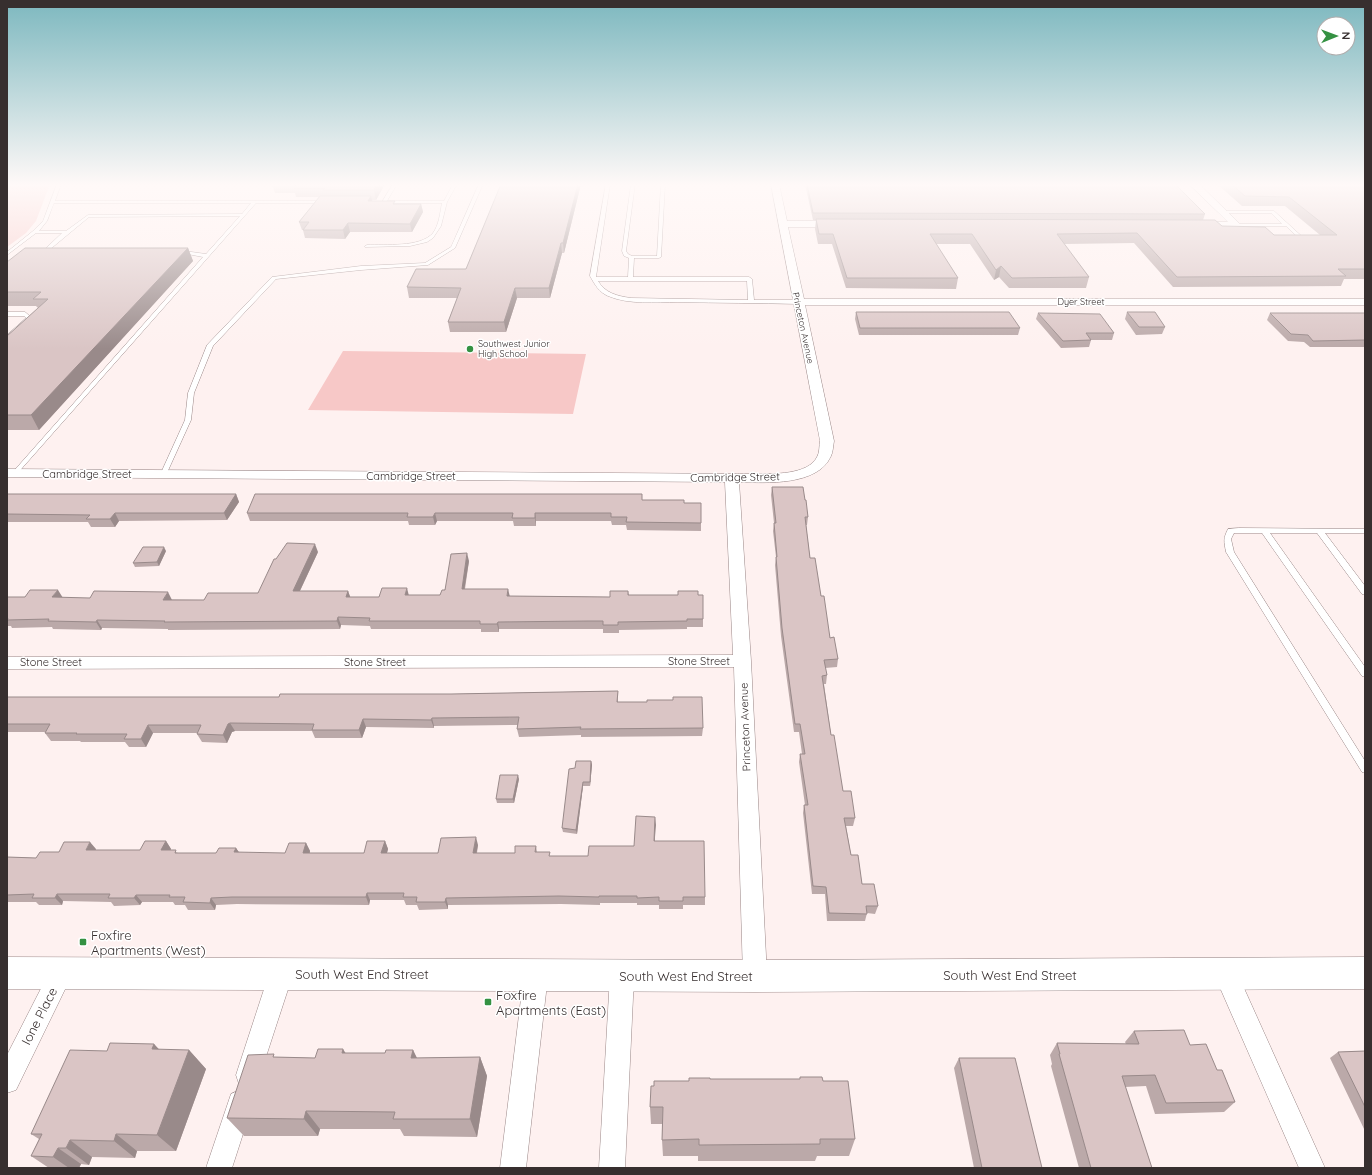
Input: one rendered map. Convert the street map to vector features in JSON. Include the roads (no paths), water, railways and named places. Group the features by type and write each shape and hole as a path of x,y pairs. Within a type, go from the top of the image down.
{"street":[{"name":"Princeton Avenue","path":"785,239 827,441 824,457 814,469"},
{"name":"Dyer Street","path":"798,302 1365,302"},
{"name":"Cambridge Street","path":"11,474 777,478 799,474 814,469"},
{"name":"Princeton Avenue","path":"732,478 742,661 755,976"},
{"name":"Stone Street","path":"7,662 742,661"},
{"name":"South West End Street","path":"7,973 755,976 1365,973"},
{"name":"Ione Place","path":"7,1081 61,973"},
{"path":"219,1168 281,974"},
{"path":"1226,974 1312,1168"},
{"path":"513,1168 536,975"},
{"path":"612,1168 622,976"}],"lane":[{"path":"7,254 26,239"},
{"path":"51,252 44,252 59,239"},
{"path":"11,474 222,239"},
{"path":"367,246 415,243 428,239"},
{"path":"163,475 188,420 192,393 210,345 274,278 361,268 426,264 453,248 457,239"},
{"path":"600,239 594,276 597,286 606,294 620,298 638,300 798,302"},
{"path":"626,239 624,250 626,255 632,257 659,257 660,239"},
{"path":"1302,239 1306,242"},
{"path":"175,251 191,252 194,256 207,256"},
{"path":"630,279 632,257"},
{"path":"595,279 749,279 751,302"},
{"path":"7,314 25,314 29,318 7,338"},
{"path":"1365,531 1239,530 1230,531 1227,539 1230,552 1365,769"},
{"path":"1264,530 1365,674"},
{"path":"1319,531 1365,592"}],"place":[{"name":"Southwest Junior High School","path":"470,349"},
{"name":"Foxfire Apartments (West)","path":"83,942"},
{"name":"Foxfire Apartments (East)","path":"488,1002"}]}
